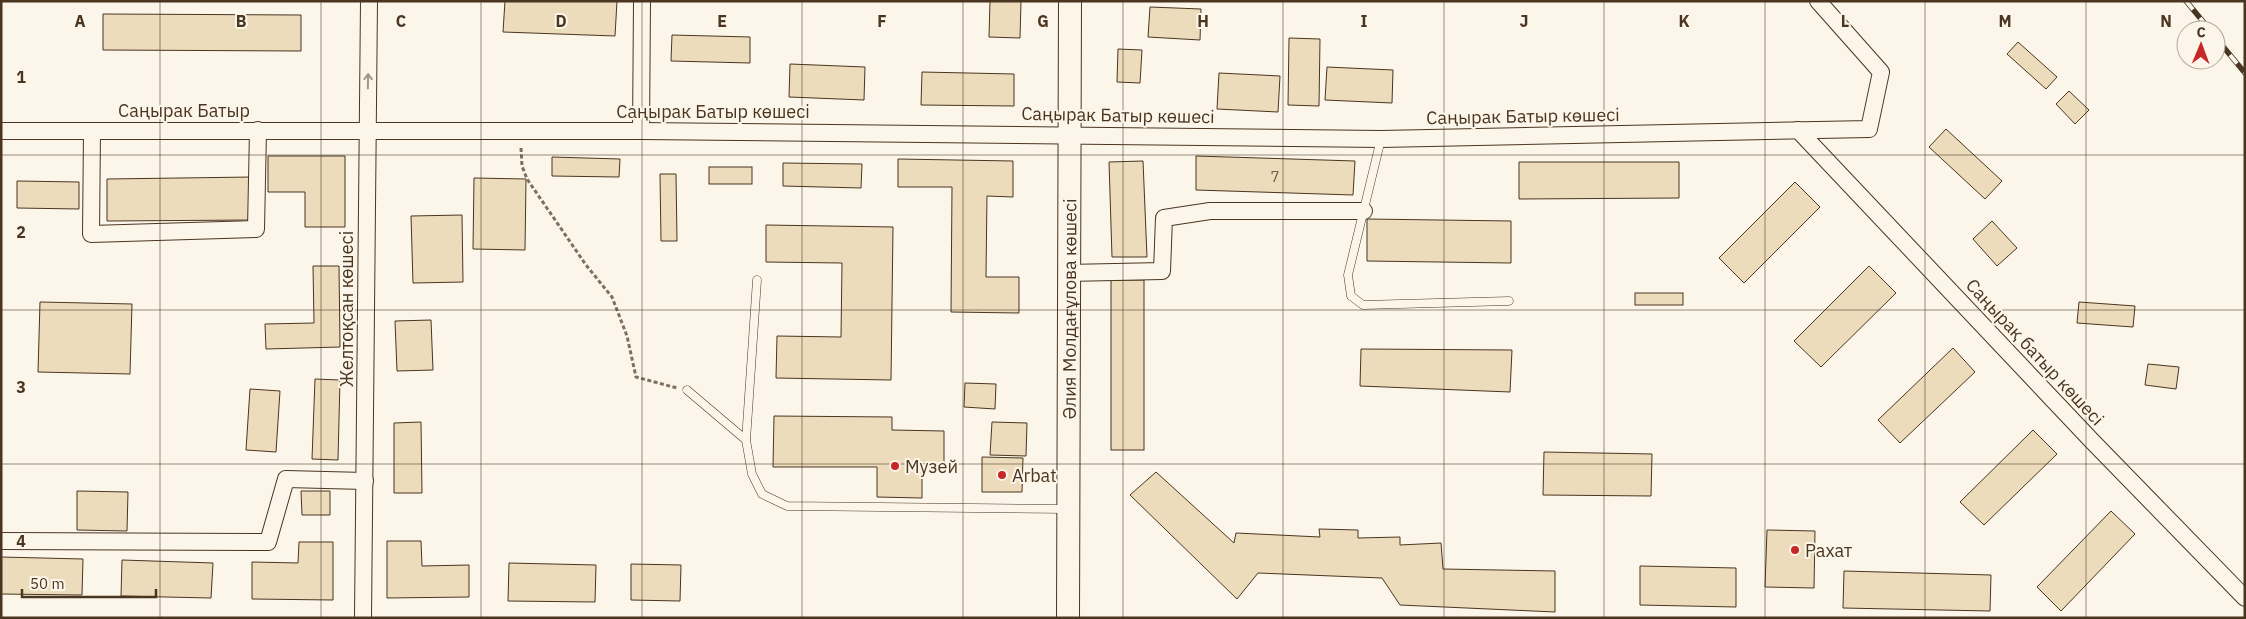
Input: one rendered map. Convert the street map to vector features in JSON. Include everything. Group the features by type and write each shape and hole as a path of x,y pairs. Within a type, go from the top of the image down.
{"street":[{"name":"Желтоқсан көшесі","path":"363,618 369,1"},
{"path":"641,131 642,1"},
{"name":"Әлия Молдағұлова көшесі","path":"1068,618 1070,1"},
{"name":"Саңырак Батыр көшесі","path":"367,130 1069,134 1382,139 1869,128 1881,72 1818,1"},
{"path":"92,130 91,234 256,229 258,130"},
{"name":"Саңырак Батыр","path":"1,131 367,130"},
{"name":"Саңырақ батыр көшесі","path":"1798,130 2092,441 2245,598"},
{"path":"1068,273 1162,271 1164,218 1210,211 1364,211"},
{"path":"1,541 268,542 286,480 365,481"}],"lane":[{"path":"1382,139 1348,275 1351,296 1363,305 1509,301"},
{"path":"757,280 746,440 752,474 762,494 786,506 1068,509"},
{"path":"687,390 746,440"}],"path":[{"path":"520,130 522,166 527,179 586,265 612,297 627,336 636,377 687,390"}],"building":[{"path":"505,1 617,1 615,36 503,32"},
{"path":"990,1 1021,1 1020,38 989,37"},
{"path":"1150,7 1201,9 1200,40 1148,37"},
{"path":"103,14 301,15 301,51 103,50"},
{"path":"672,35 750,37 750,63 671,61"},
{"path":"1289,38 1320,39 1319,106 1288,105"},
{"path":"2018,42 2057,77 2046,89 2007,54"},
{"path":"1118,49 1142,50 1140,83 1117,82"},
{"path":"790,64 865,67 864,100 789,97"},
{"path":"1327,67 1393,70 1392,103 1325,100"},
{"path":"922,72 1014,74 1014,106 921,105"},
{"path":"1219,73 1280,76 1278,112 1217,109"},
{"path":"2069,91 2089,110 2075,124 2056,104"},
{"path":"1946,129 2002,181 1985,199 1929,147"},
{"path":"268,156 345,156 345,227 305,227 305,192 268,192"},
{"path":"1196,156 1355,161 1353,195 1196,190"},
{"path":"552,157 620,159 619,177 552,176"},
{"path":"898,159 1013,161 1013,197 987,196 986,277 1019,277 1019,313 951,312 952,187 898,187"},
{"path":"1143,161 1147,257 1112,257 1109,162"},
{"path":"1519,162 1679,162 1679,198 1519,199"},
{"path":"783,163 862,164 861,188 783,186"},
{"path":"709,167 752,167 752,184 709,184"},
{"path":"660,174 676,174 677,241 661,241"},
{"path":"252,177 253,220 107,221 107,179"},
{"path":"474,178 526,179 525,250 473,249"},
{"path":"17,181 79,182 79,209 17,208"},
{"path":"1795,182 1820,207 1744,283 1719,258"},
{"path":"462,215 463,282 413,283 411,216"},
{"path":"1367,219 1511,221 1511,263 1367,261"},
{"path":"1992,221 2017,248 1997,266 1973,239"},
{"path":"766,225 893,227 891,380 776,378 777,336 841,337 842,263 766,262"},
{"path":"313,266 339,266 340,347 266,349 265,324 314,323"},
{"path":"1869,266 1896,293 1821,367 1794,341"},
{"path":"1111,280 1144,280 1144,450 1111,450"},
{"path":"1635,293 1683,293 1683,305 1635,305"},
{"path":"40,302 132,304 130,374 38,372"},
{"path":"2079,302 2135,306 2133,327 2077,323"},
{"path":"431,320 433,370 397,371 395,321"},
{"path":"1953,348 1975,372 1900,443 1878,420"},
{"path":"1361,349 1512,350 1510,392 1360,386"},
{"path":"2148,364 2179,367 2176,389 2145,385"},
{"path":"315,379 340,380 338,460 312,459"},
{"path":"965,383 996,384 995,409 964,407"},
{"path":"250,389 280,391 276,452 246,450"},
{"path":"774,416 892,417 892,430 944,431 944,464 922,464 922,498 877,497 877,467 773,467"},
{"path":"421,422 422,493 394,493 394,423"},
{"path":"992,422 1027,423 1026,456 990,455"},
{"path":"2033,430 2057,454 1984,525 1960,502"},
{"path":"1544,452 1652,454 1651,496 1543,495"},
{"name":"Arbat","path":"982,457 1023,458 1022,492 982,492"},
{"path":"1156,472 1234,543 1236,533 1320,537 1319,529 1358,530 1358,538 1400,537 1400,545 1441,543 1443,569 1555,571 1555,612 1400,605 1382,578 1258,573 1237,599 1130,495"},
{"path":"77,491 128,492 127,531 77,530"},
{"path":"301,491 330,491 330,515 302,515"},
{"path":"2111,511 2135,534 2061,611 2037,587"},
{"path":"1767,530 1815,531 1814,588 1765,587"},
{"path":"387,541 421,541 422,566 469,565 469,597 387,598"},
{"path":"299,542 333,542 333,600 252,599 252,562 298,563"},
{"path":"1,557 83,559 82,595 1,594"},
{"path":"122,560 213,563 211,598 121,596"},
{"path":"509,563 596,565 595,602 508,601"},
{"path":"631,564 681,565 680,601 631,600"},
{"path":"1640,566 1736,568 1736,607 1640,605"},
{"path":"1844,571 1991,575 1990,611 1843,608"}],"railway":[{"path":"2186,1 2202,20"},
{"path":"2226,50 2245,73"}],"place":[{"name":"Музей","path":"895,466"},
{"name":"Arbat","path":"1002,475"},
{"name":"Рахат","path":"1795,550"}]}
